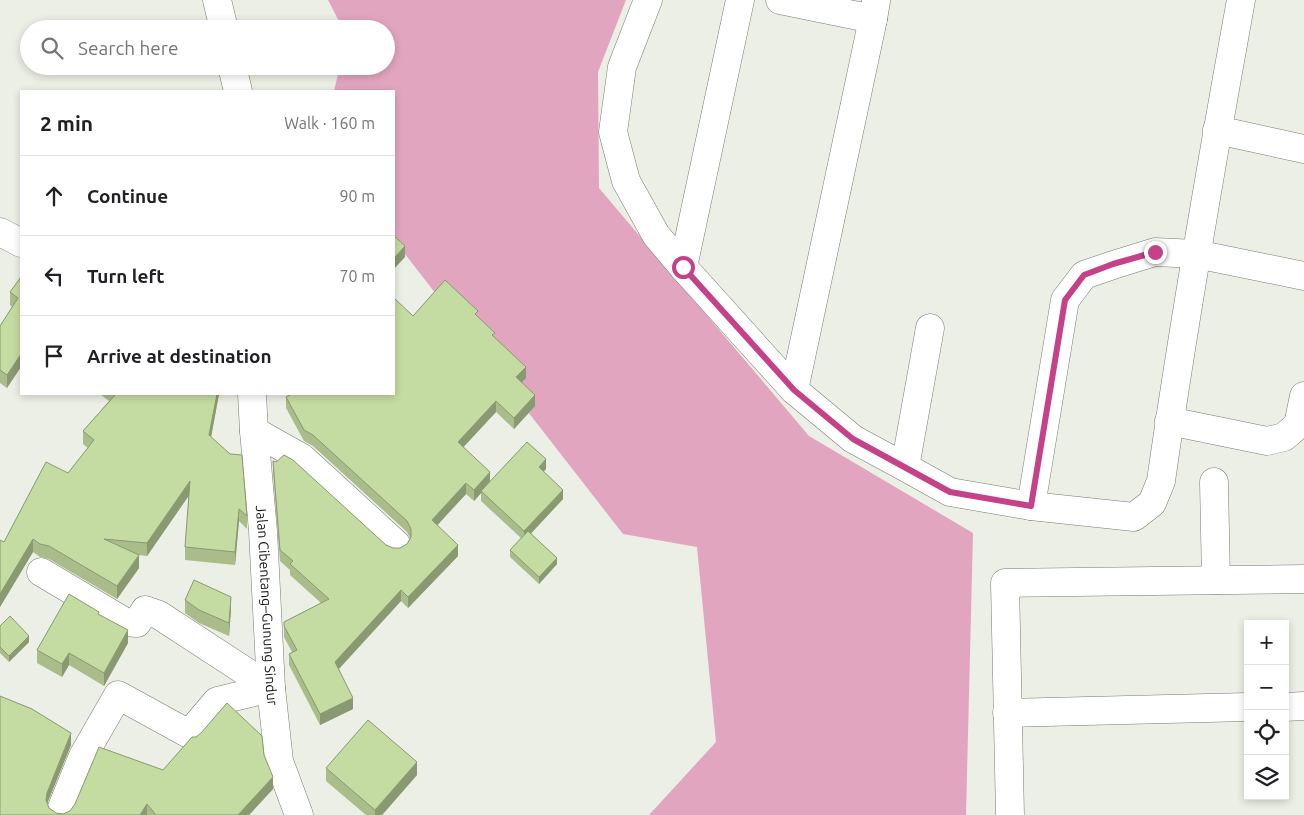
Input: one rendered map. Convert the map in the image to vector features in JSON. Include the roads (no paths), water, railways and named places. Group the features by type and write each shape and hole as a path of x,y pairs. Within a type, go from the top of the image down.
{"street":[{"path":"217,0 222,20"},
{"path":"648,0 622,67 613,132 626,181 656,235 794,390 853,439 950,492 1031,506 1134,517 1152,503 1161,481 1196,254 1242,0"},
{"path":"683,267 740,0"},
{"path":"780,0 875,9 794,390"},
{"path":"234,75 238,90"},
{"path":"1217,130 1304,148"},
{"path":"0,232 20,242"},
{"path":"1031,506 1065,300 1084,275 1155,252 1196,254 1304,276"},
{"path":"905,467 930,328"},
{"name":"Jalan Cibentang–Gunung Sindur","path":"252,395 263,531 271,688 279,760 299,815"},
{"path":"1169,421 1267,441 1284,437 1298,425 1304,396"},
{"path":"254,431 302,458 396,544"},
{"path":"1214,482 1216,580"},
{"path":"41,572 125,622 137,623 146,610 159,615 271,688"},
{"path":"1010,815 1005,584 1304,579"},
{"path":"61,810 83,756 118,695 189,734 217,701 271,688"},
{"path":"1289,707 1304,706"},
{"path":"1008,713 1244,707"}]}
